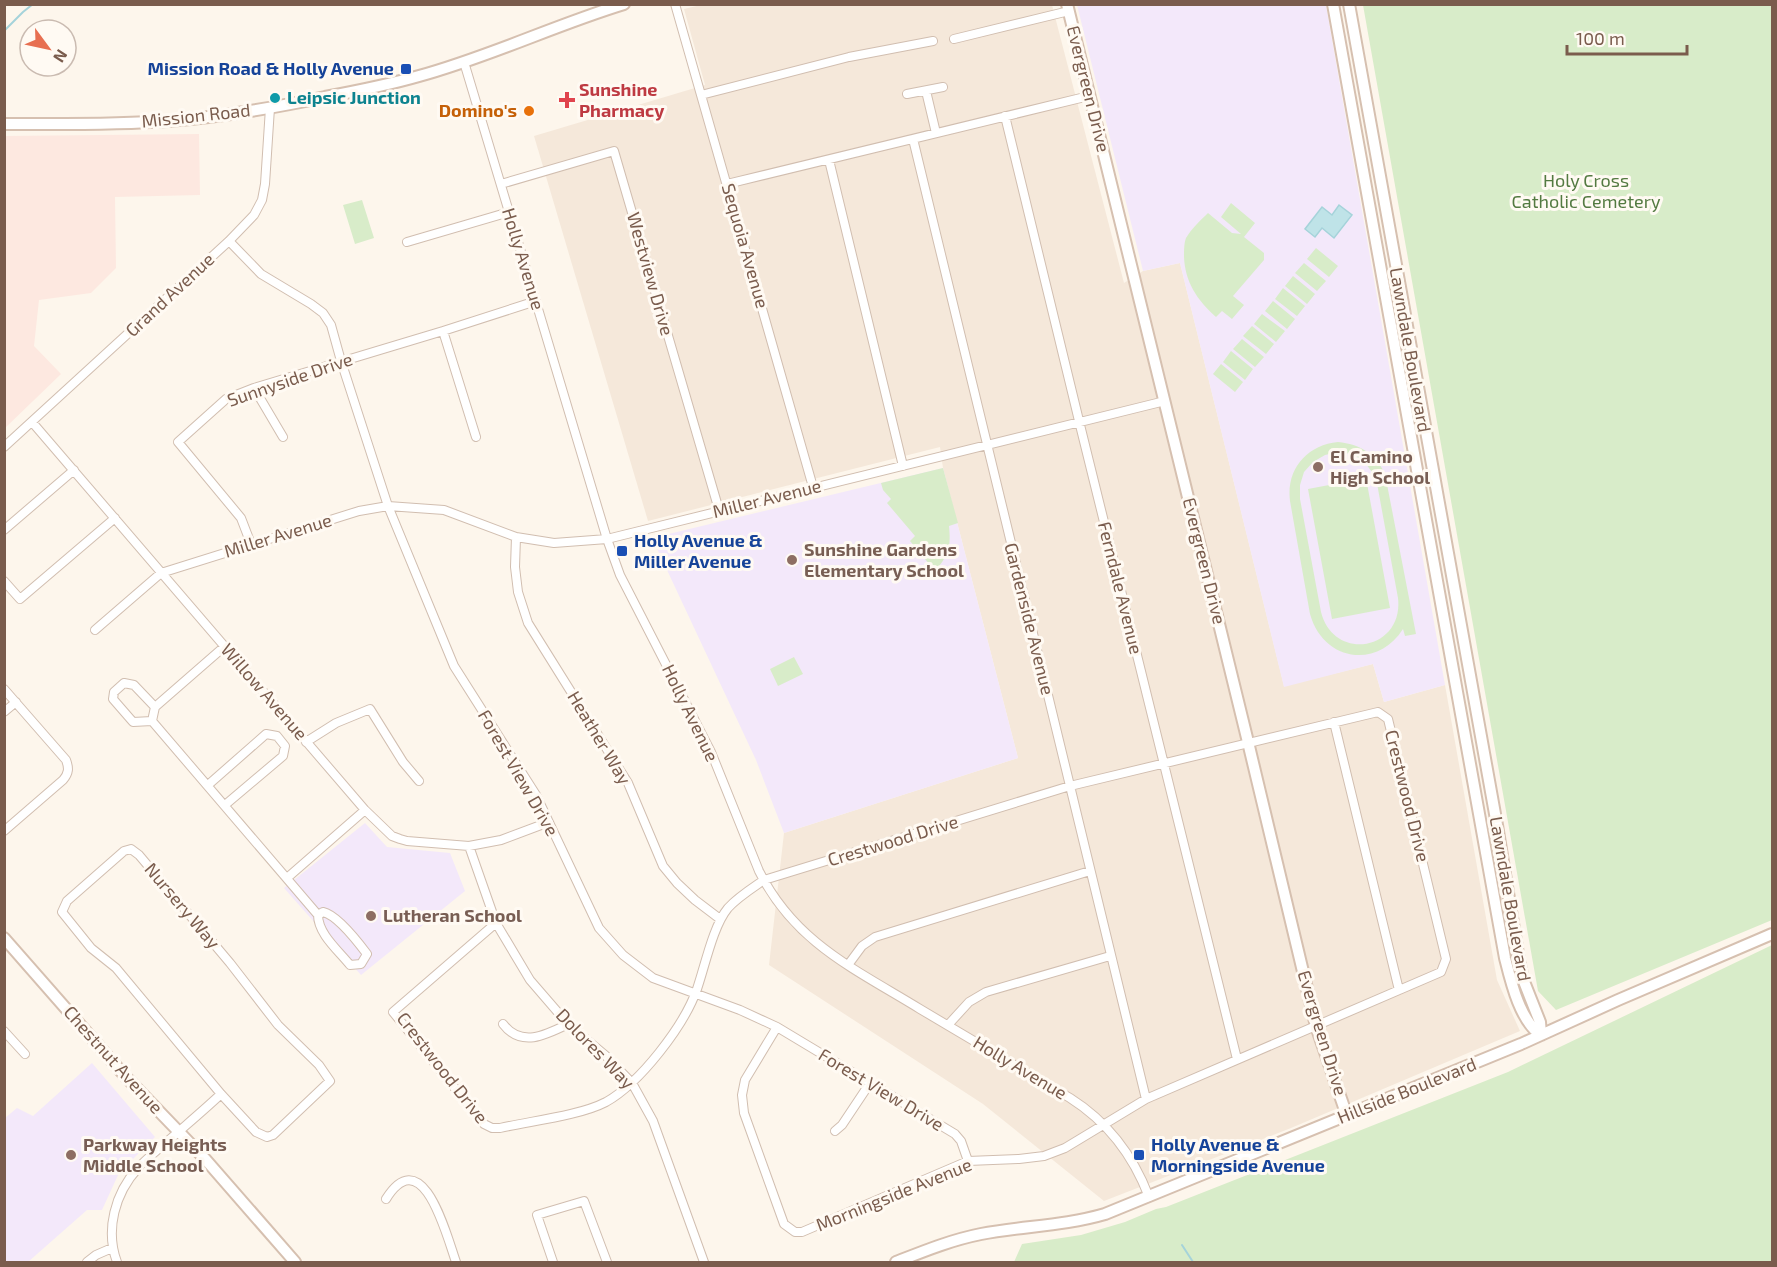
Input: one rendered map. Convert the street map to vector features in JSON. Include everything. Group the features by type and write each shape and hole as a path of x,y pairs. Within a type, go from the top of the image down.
{"street":[{"name":"Mission Road","path":"4,124 165,121 270,108 397,82 464,62 624,4"},
{"name":"Sequoia Avenue","path":"675,4 813,487"},
{"name":"Lawndale Boulevard","path":"1333,4 1505,958 1526,1019 1534,1031 1541,1035"},
{"name":"Lawndale Boulevard","path":"1349,4 1501,848 1519,960 1523,979 1540,1022 1541,1035"},
{"path":"954,39 1068,8"},
{"name":"Evergreen Drive","path":"1068,8 1316,1026 1347,1116"},
{"path":"701,94 849,57 933,41"},
{"name":"Holly Avenue","path":"464,62 607,539 620,575 711,752 764,880 779,904 797,926 819,946 1085,1108 1104,1124 1131,1159 1149,1197"},
{"path":"907,94 943,87"},
{"path":"926,91 936,133"},
{"path":"727,184 1089,96"},
{"name":"Grand Avenue","path":"4,447 229,241 254,215 262,200 265,184 270,108"},
{"name":"Ferndale Avenue","path":"1005,116 1237,1059"},
{"name":"Gardenside Avenue","path":"913,139 1146,1099"},
{"name":"Westview Drive","path":"501,184 614,151 719,510"},
{"path":"829,159 903,466"},
{"path":"407,242 509,212"},
{"name":"Forest View Drive","path":"229,241 261,274 311,303 323,313 331,325 388,506 454,666 536,795 599,928 623,955 653,978 740,1010 777,1027 955,1134 961,1141 968,1161"},
{"name":"Sunnyside Drive","path":"251,544 241,518 178,442 226,399 254,388 536,301"},
{"path":"443,331 476,437"},
{"path":"254,388 283,437"},
{"name":"Miller Avenue","path":"162,573 359,511 388,506 444,510 516,537 554,543 607,539 1165,401"},
{"name":"Willow Avenue","path":"32,422 365,810 392,836 407,841 469,846 501,840 549,822"},
{"path":"4,530 74,470"},
{"path":"4,581 20,599 115,518"},
{"name":"Heather Way","path":"516,537 515,567 518,592 528,623 628,783 663,866 683,889 720,919"},
{"path":"95,630 162,573"},
{"path":"152,721 155,707 225,646"},
{"path":"152,721 133,722 113,699 114,692 124,683 134,685 155,707"},
{"path":"4,689 66,760 68,771 63,780 4,831"},
{"path":"4,712 16,702"},
{"path":"306,742 336,723 370,709 403,762 419,781"},
{"name":"Crestwood Drive","path":"496,923 393,1012 484,1124 492,1128 500,1128 581,1111 606,1101 632,1083 671,1038 695,993 720,919 739,898 764,880 1070,786 1378,712 1388,719 1446,959 1441,972 1399,990"},
{"path":"152,721 318,915 318,924 323,933 350,965 361,964 367,954 360,945 331,913 323,912 318,915"},
{"path":"1334,722 1399,990"},
{"path":"208,785 266,734 277,736 285,746 283,756 225,805"},
{"path":"287,878 365,810"},
{"name":"Dolores Way","path":"469,846 496,923 530,980 568,1023 605,1055 632,1083 653,1121 704,1263"},
{"name":"Nursery Way","path":"131,849 139,855 230,963 278,1025 319,1065 330,1081 273,1135 267,1137 256,1132 221,1095 116,968 92,948 62,912 67,901 127,850 131,849"},
{"path":"848,965 862,946 874,937 1090,871"},
{"name":"Hillside Boulevard","path":"897,1263 958,1239 1105,1214 1541,1035 1773,934"},
{"name":"Chestnut Avenue","path":"4,938 125,1076 206,1160 295,1263"},
{"path":"948,1025 969,1002 987,992 1110,957"},
{"name":"Morningside Avenue","path":"777,1027 745,1080 742,1095 744,1113 784,1224 795,1232 802,1232 968,1161 1044,1156 1065,1148 1146,1099 1399,990"},
{"path":"503,1024 510,1034 522,1038 547,1034 568,1023"},
{"path":"4,1031 25,1054"},
{"path":"835,1131 842,1125 870,1083"},
{"path":"117,1263 112,1248 112,1221 120,1195 137,1168 221,1095"},
{"path":"386,1199 402,1182 411,1181 421,1185 436,1207 456,1263"},
{"path":"554,1263 537,1215 584,1201 607,1263"},
{"path":"87,1263 96,1255 112,1248"}],"shaded area":[{"path":"705,4 1052,5 1124,283 1143,271 1180,263 1284,686 1373,664 1384,702 1445,685 1497,980 1520,1031 1291,1128 1104,1201 983,1104 769,965 784,833 1018,758 943,468 940,447 648,521 534,136 705,85 684,9"},
{"name":"El Camino High School","path":"1077,5 1326,5 1445,685 1384,702 1373,664 1284,687 1180,263 1143,271"},
{"path":"199,134 200,195 115,197 116,268 91,293 39,300 34,346 61,374 5,428 5,136"},
{"path":"943,468 1018,758 784,833 756,760 652,538"},
{"name":"Lutheran School","path":"365,823 387,847 450,853 465,891 361,975 284,888"},
{"name":"Parkway Heights Middle School","path":"92,1063 155,1137 119,1173 102,1210 87,1210 28,1262 5,1262 5,1118 17,1108 33,1116"}],"green space":[{"name":"Holy Cross Catholic Cemetery","path":"1363,5 1772,5 1772,920 1556,1010 1538,991"},
{"path":"362,200 374,238 355,244 343,205"},
{"path":"1231,203 1255,223 1244,237 1264,253 1264,260 1233,296 1244,305 1232,319 1222,311 1216,317 1203,304 1193,290 1187,275 1184,257 1186,238 1208,213 1232,233 1241,234 1221,217"},
{"path":"1316,248 1338,266 1329,277 1307,259"},
{"path":"1304,263 1326,281 1317,291 1295,273"},
{"path":"1293,276 1315,294 1307,304 1285,286"},
{"path":"1283,288 1305,306 1297,316 1275,299"},
{"path":"1273,301 1295,319 1287,329 1265,311"},
{"path":"1262,314 1285,331 1276,342 1254,324"},
{"path":"1252,326 1274,344 1266,354 1243,336"},
{"path":"1242,339 1264,357 1255,367 1233,349"},
{"path":"1231,351 1253,369 1245,380 1223,362"},
{"path":"1221,364 1243,382 1235,392 1213,374"},
{"path":"1338,442 1366,451 1377,461 1385,474 1416,634 1405,636 1403,629 1392,642 1379,651 1366,655 1338,650 1326,642 1317,630 1310,614 1290,501 1291,479 1295,469 1308,454 1327,444","holes":["1338,452 1352,454 1364,461 1376,478 1398,598 1397,616 1390,629 1380,639 1367,644 1353,644 1339,639 1328,628 1321,612 1300,499 1300,485 1304,472 1313,462 1325,455"]},
{"path":"943,468 958,523 949,526 948,550 935,571 910,541 915,536 887,503 891,499 883,490 881,483"},
{"path":"1366,478 1390,608 1332,619 1308,489"},
{"path":"794,657 803,674 778,686 770,669"},
{"path":"1772,945 1772,1262 1014,1262 1022,1244 1081,1235 1125,1222 1508,1072"}],"water":[{"path":"1339,205 1352,215 1334,238 1322,228 1315,237 1305,229 1322,207 1332,215"}],"waterway":[{"path":"4,31 33,4"},
{"path":"1182,1245 1193,1262"}],"place":[{"name":"Mission Road & Holly Avenue","path":"406,69"},
{"name":"Leipsic Junction","path":"275,98"},
{"name":"Sunshine Pharmacy","path":"567,100"},
{"name":"Domino's","path":"529,111"},
{"name":"El Camino High School","path":"1318,467"},
{"name":"Holly Avenue & Miller Avenue","path":"622,551"},
{"name":"Sunshine Gardens Elementary School","path":"792,560"},
{"name":"Lutheran School","path":"371,916"},
{"name":"Parkway Heights Middle School","path":"71,1155"},
{"name":"Holly Avenue & Morningside Avenue","path":"1139,1155"}]}
